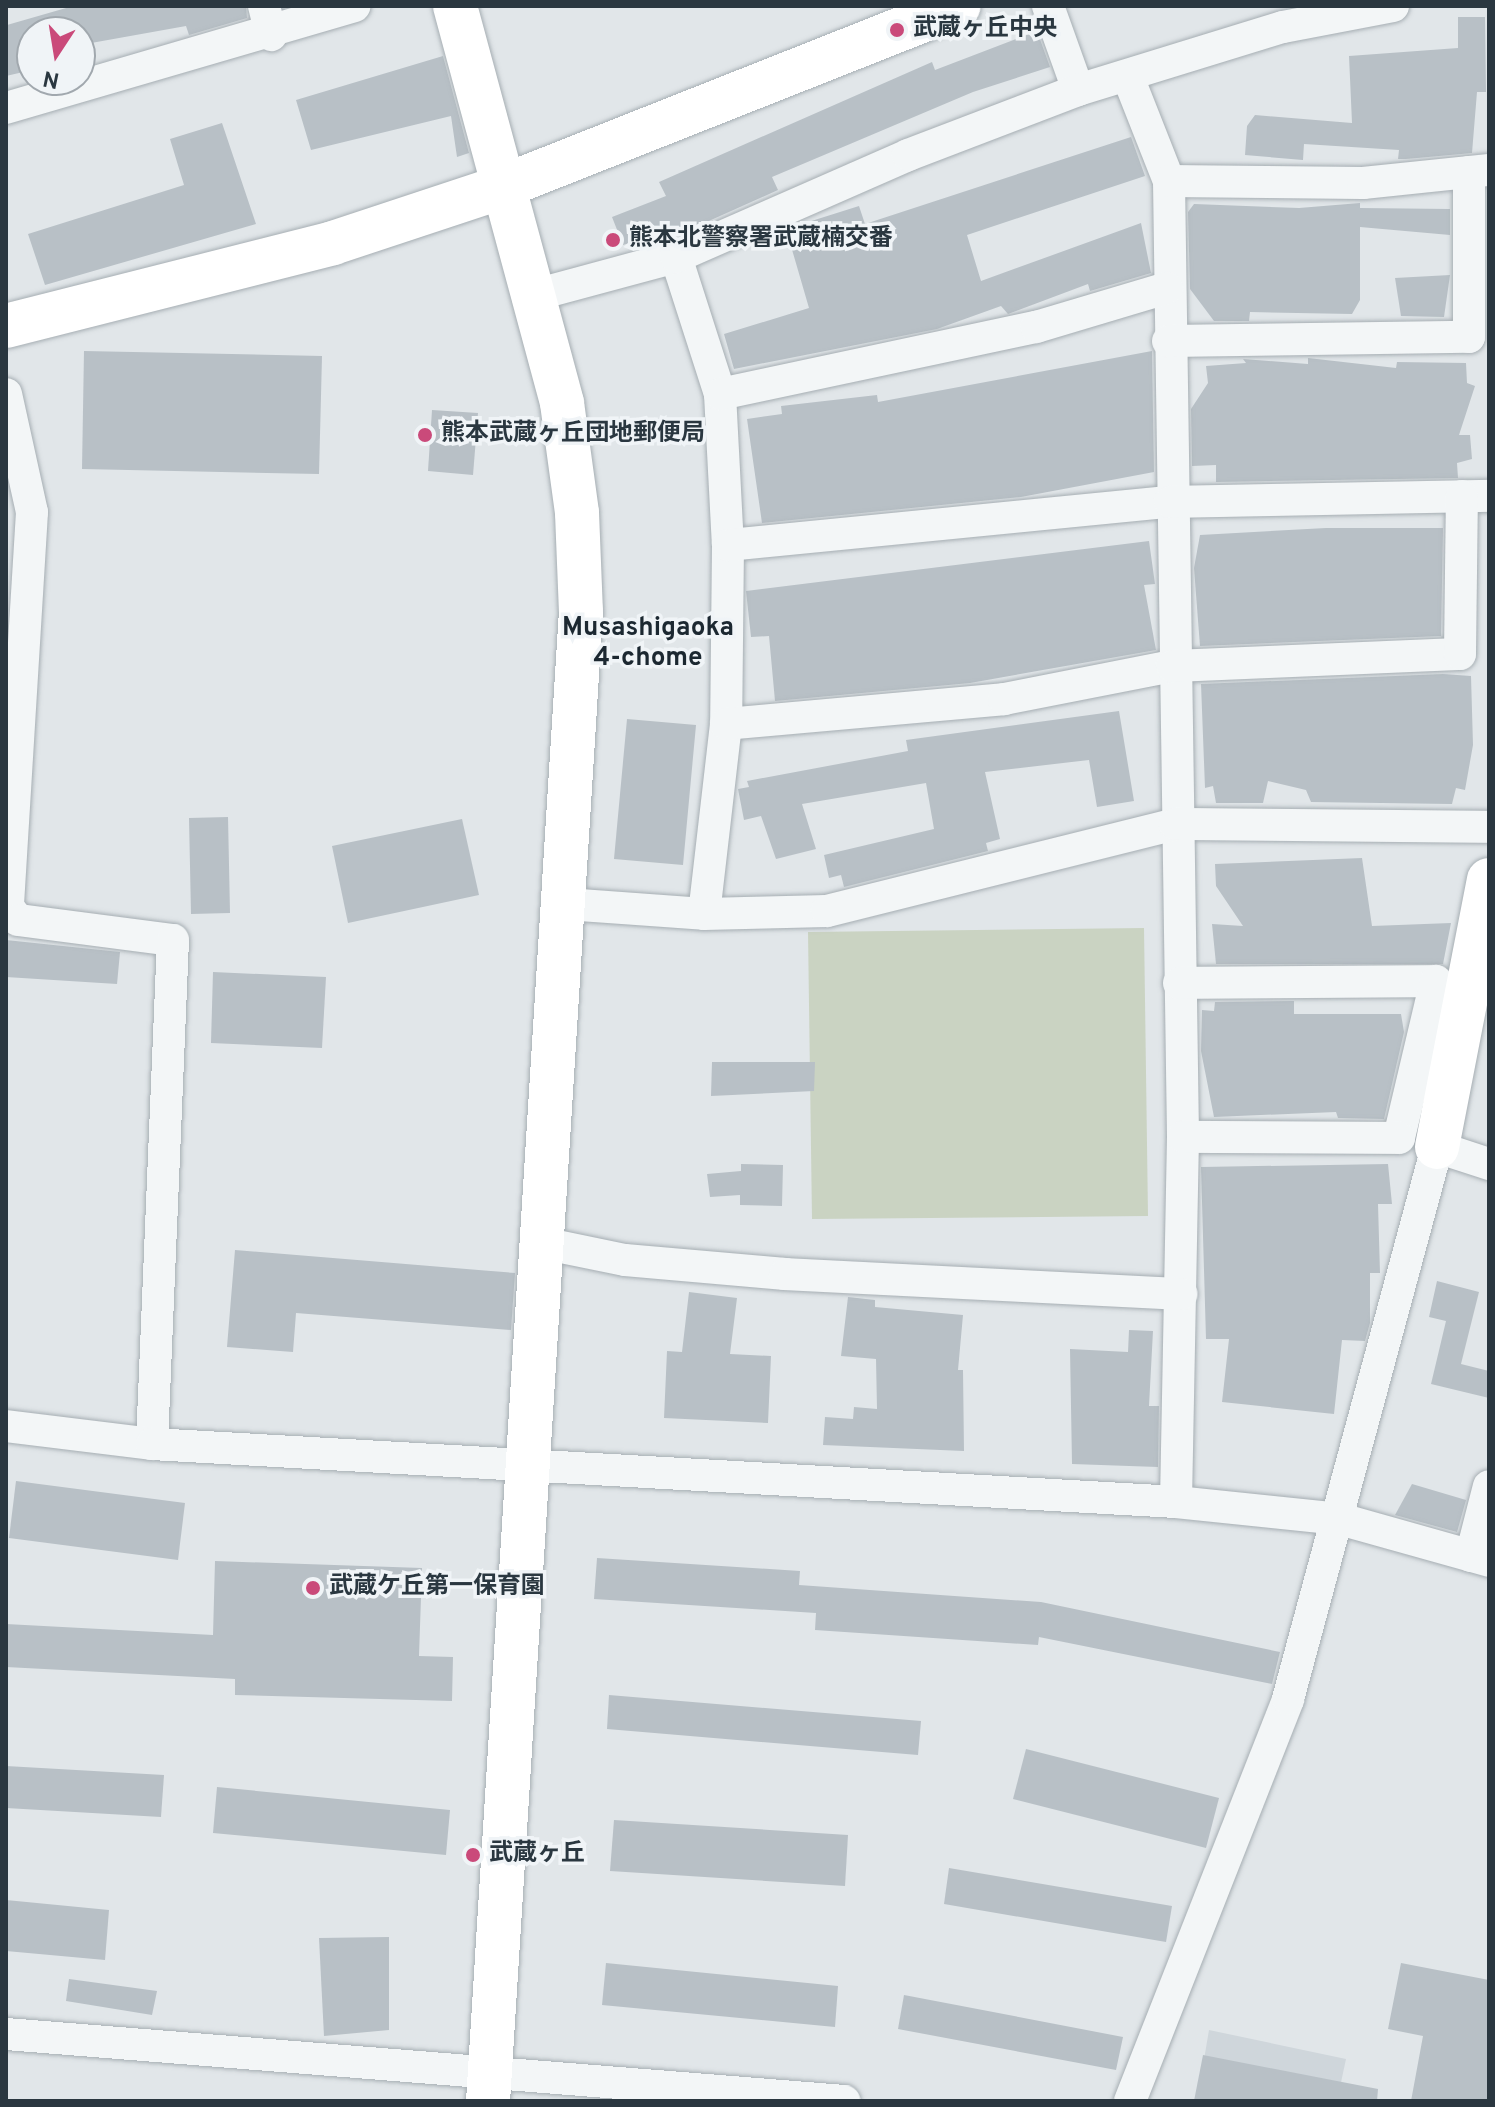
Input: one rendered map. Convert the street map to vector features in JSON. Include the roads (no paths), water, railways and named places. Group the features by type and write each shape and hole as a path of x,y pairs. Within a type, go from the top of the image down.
{"street":[{"path":"6,108 268,20 354,6"},
{"path":"455,6 562,403 577,513 581,611 566,904 489,2086"},
{"path":"6,326 333,243 502,187 958,6"},
{"path":"1048,6 1078,90"},
{"path":"535,295 676,257 908,155 1078,90 1283,27 1393,6"},
{"path":"1128,77 1169,181 1167,288 1172,666 1183,1137 1176,1502"},
{"path":"1168,341 1469,337 1479,171 1363,183 1169,181"},
{"path":"676,257 720,394 728,545 726,724 704,914"},
{"path":"720,394 1036,327 1167,288"},
{"path":"6,394 19,515 8,907 18,920 173,940 152,1444"},
{"path":"726,724 1004,699 1172,666 1460,654 1476,496 1170,502 957,527 728,545"},
{"path":"566,904 704,914 827,911 1175,824 1489,827"},
{"path":"1130,2101 1288,1699 1340,1519 1479,991 1489,880"},
{"path":"1179,983 1436,981 1399,1138 1183,1137"},
{"path":"1437,1147 1489,1164"},
{"path":"542,1243 625,1260 785,1274 1181,1294"},
{"path":"6,1426 152,1444 1176,1502 1340,1519 1480,1559 1489,1486"},
{"path":"6,2034 489,2086 844,2101"}],"place":[{"name":"武蔵ヶ丘中央","path":"897,30"},
{"name":"熊本北警察署武蔵楠交番","path":"613,240"},
{"name":"熊本武蔵ヶ丘団地郵便局","path":"425,435"},
{"name":"武蔵ケ丘第一保育園","path":"313,1588"},
{"name":"武蔵ヶ丘","path":"473,1855"}],"district":[{"name":"Musashigaoka 4-chome","path":"648,644"}]}
